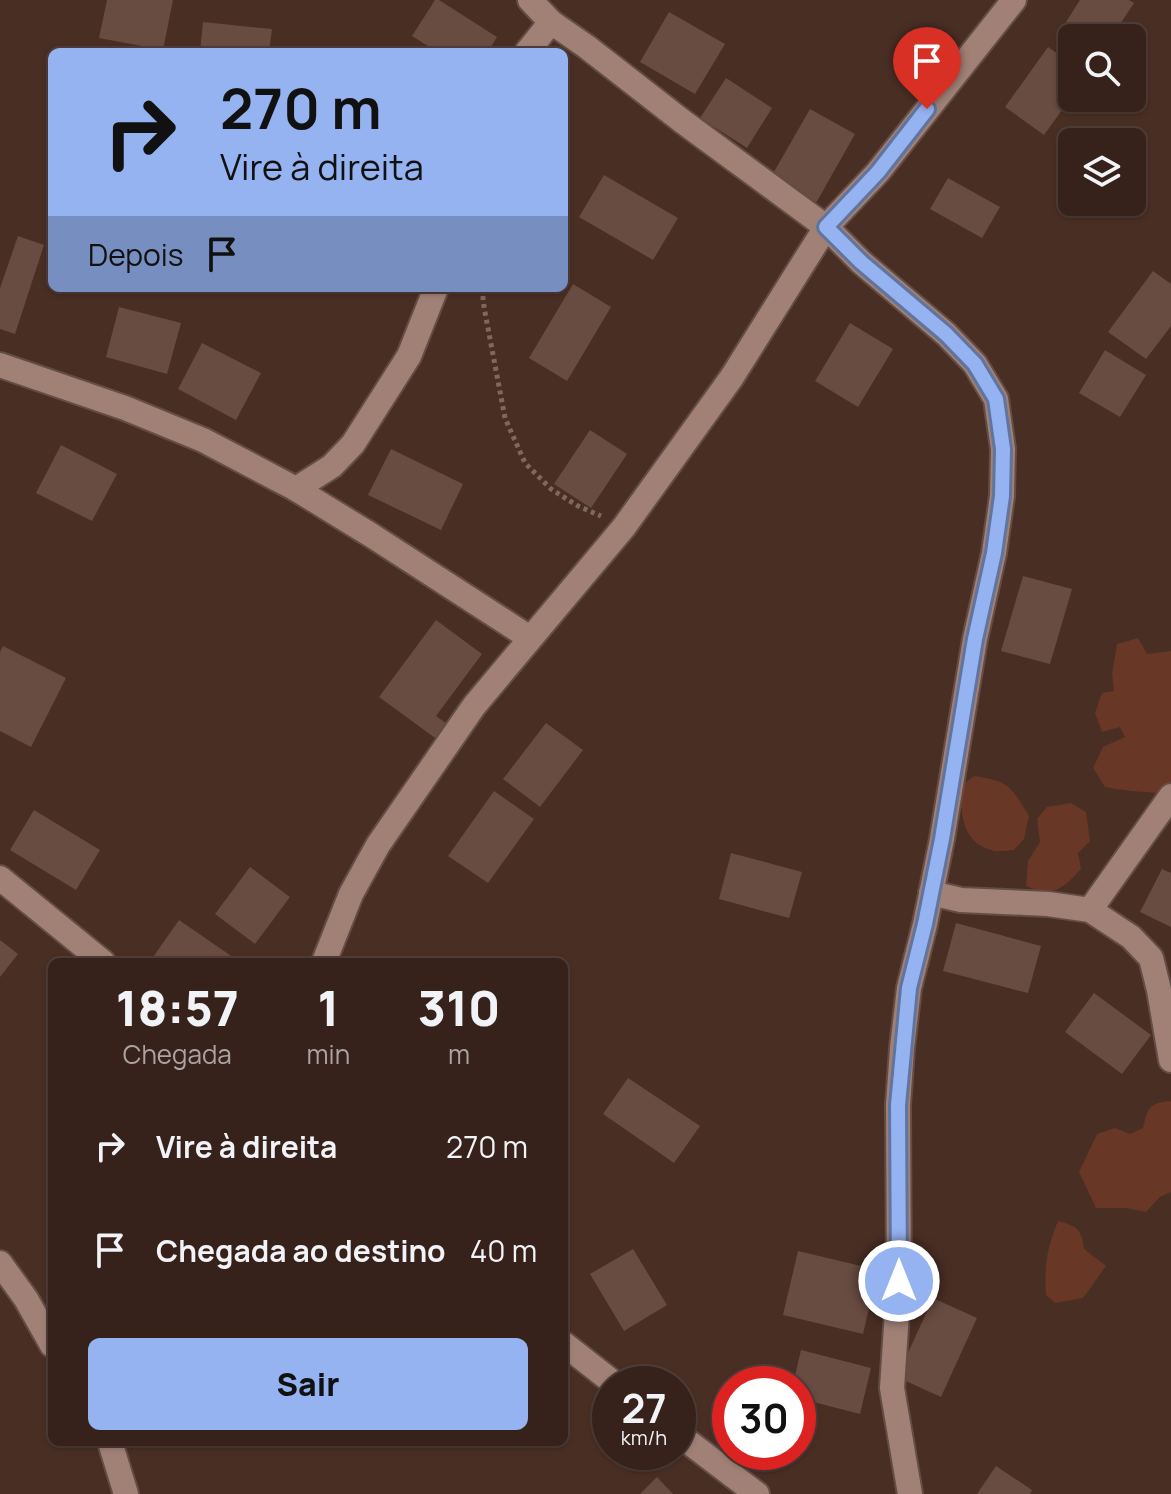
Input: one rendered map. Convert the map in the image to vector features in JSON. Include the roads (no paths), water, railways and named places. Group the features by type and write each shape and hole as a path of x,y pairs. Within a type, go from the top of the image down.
{"street":[{"path":"530,0 551,22 826,227 861,262 946,334 975,364 996,399 1003,449 1002,496 942,839 909,988 898,1105 899,1281 892,1388 910,1494"},
{"path":"326,958 351,894 378,845 474,706 624,527 732,377 826,227 878,172 1014,0"},
{"path":"530,48 551,22"},
{"path":"296,489 332,466 353,444 409,356 434,292"},
{"path":"0,365 77,390 203,440 296,489 530,638"},
{"path":"1090,910 1171,796"},
{"path":"0,878 98,958"},
{"path":"931,893 961,900 1048,904 1090,910 1131,937 1151,958 1171,1060"},
{"path":"0,1263 26,1299 48,1338"},
{"path":"568,1347 592,1366"},
{"path":"111,1446 126,1494"},
{"path":"696,1448 757,1494"}]}
